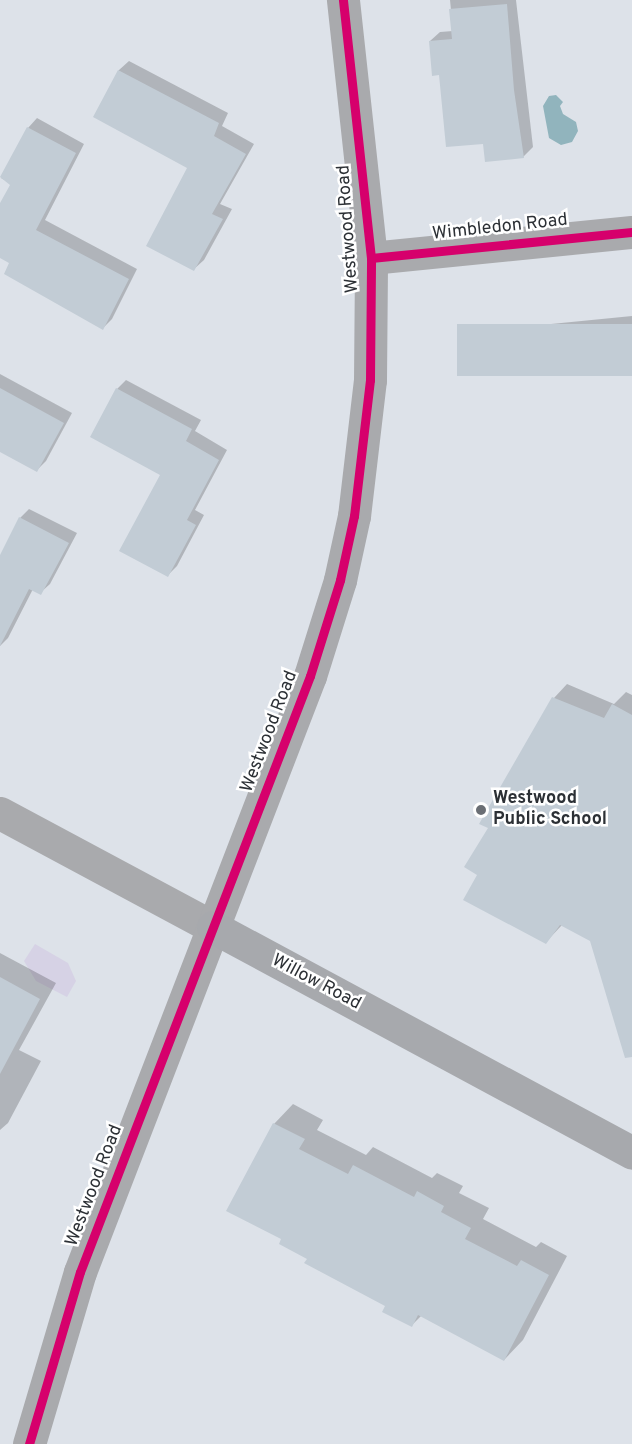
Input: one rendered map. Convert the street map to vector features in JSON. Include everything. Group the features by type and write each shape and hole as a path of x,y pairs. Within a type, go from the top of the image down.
{"main road":[{"name":"Willow Road","path":"213,927 632,1153"}],"street":[{"name":"Westwood Road","path":"29,1444 80,1272 310,676 340,580 354,516 370,380 371,258 343,0"},
{"name":"Wimbledon Road","path":"371,258 632,232"},
{"name":"Willow Road","path":"0,813 213,927"}],"shaded area":[{"path":"35,944 68,963 76,981 67,997 36,981 24,961"}],"water":[{"path":"556,95 563,102 560,106 563,114 576,122 578,131 572,142 561,145 549,138 543,106 549,96"}],"building":[{"path":"507,4 514,90 524,158 485,162 483,144 446,147 439,75 432,76 429,41 452,39 449,9"},
{"path":"118,70 219,123 214,136 246,154 212,214 223,219 194,271 146,246 187,168 93,117"},
{"path":"27,127 76,153 36,230 129,279 103,330 4,274 9,263 0,258 0,203 10,185 0,177"},
{"path":"457,324 632,324 632,376 457,376"},
{"path":"0,388 64,423 37,472 0,452"},
{"path":"116,388 192,429 186,441 219,460 187,520 196,525 168,577 119,551 160,475 90,437"},
{"path":"19,517 69,543 41,595 29,589 0,646 0,555"},
{"path":"552,697 604,718 612,704 632,715 632,1057 625,1058 590,941 560,925 546,944 463,900 477,875 464,867 488,828 479,824"},
{"path":"0,977 40,999 0,1074"},
{"path":"273,1123 305,1139 299,1149 348,1174 353,1165 414,1197 417,1191 444,1206 441,1212 471,1228 465,1239 517,1266 521,1260 549,1275 504,1361 418,1315 412,1327 382,1312 385,1306 304,1263 307,1259 279,1244 281,1239 226,1211"}],"cycle path":[{"path":"29,1444 80,1272 310,676 340,580 354,516 370,380 371,258 343,0"},
{"path":"371,258 632,232"}],"place":[{"name":"Westwood Public School","path":"481,810"}]}
